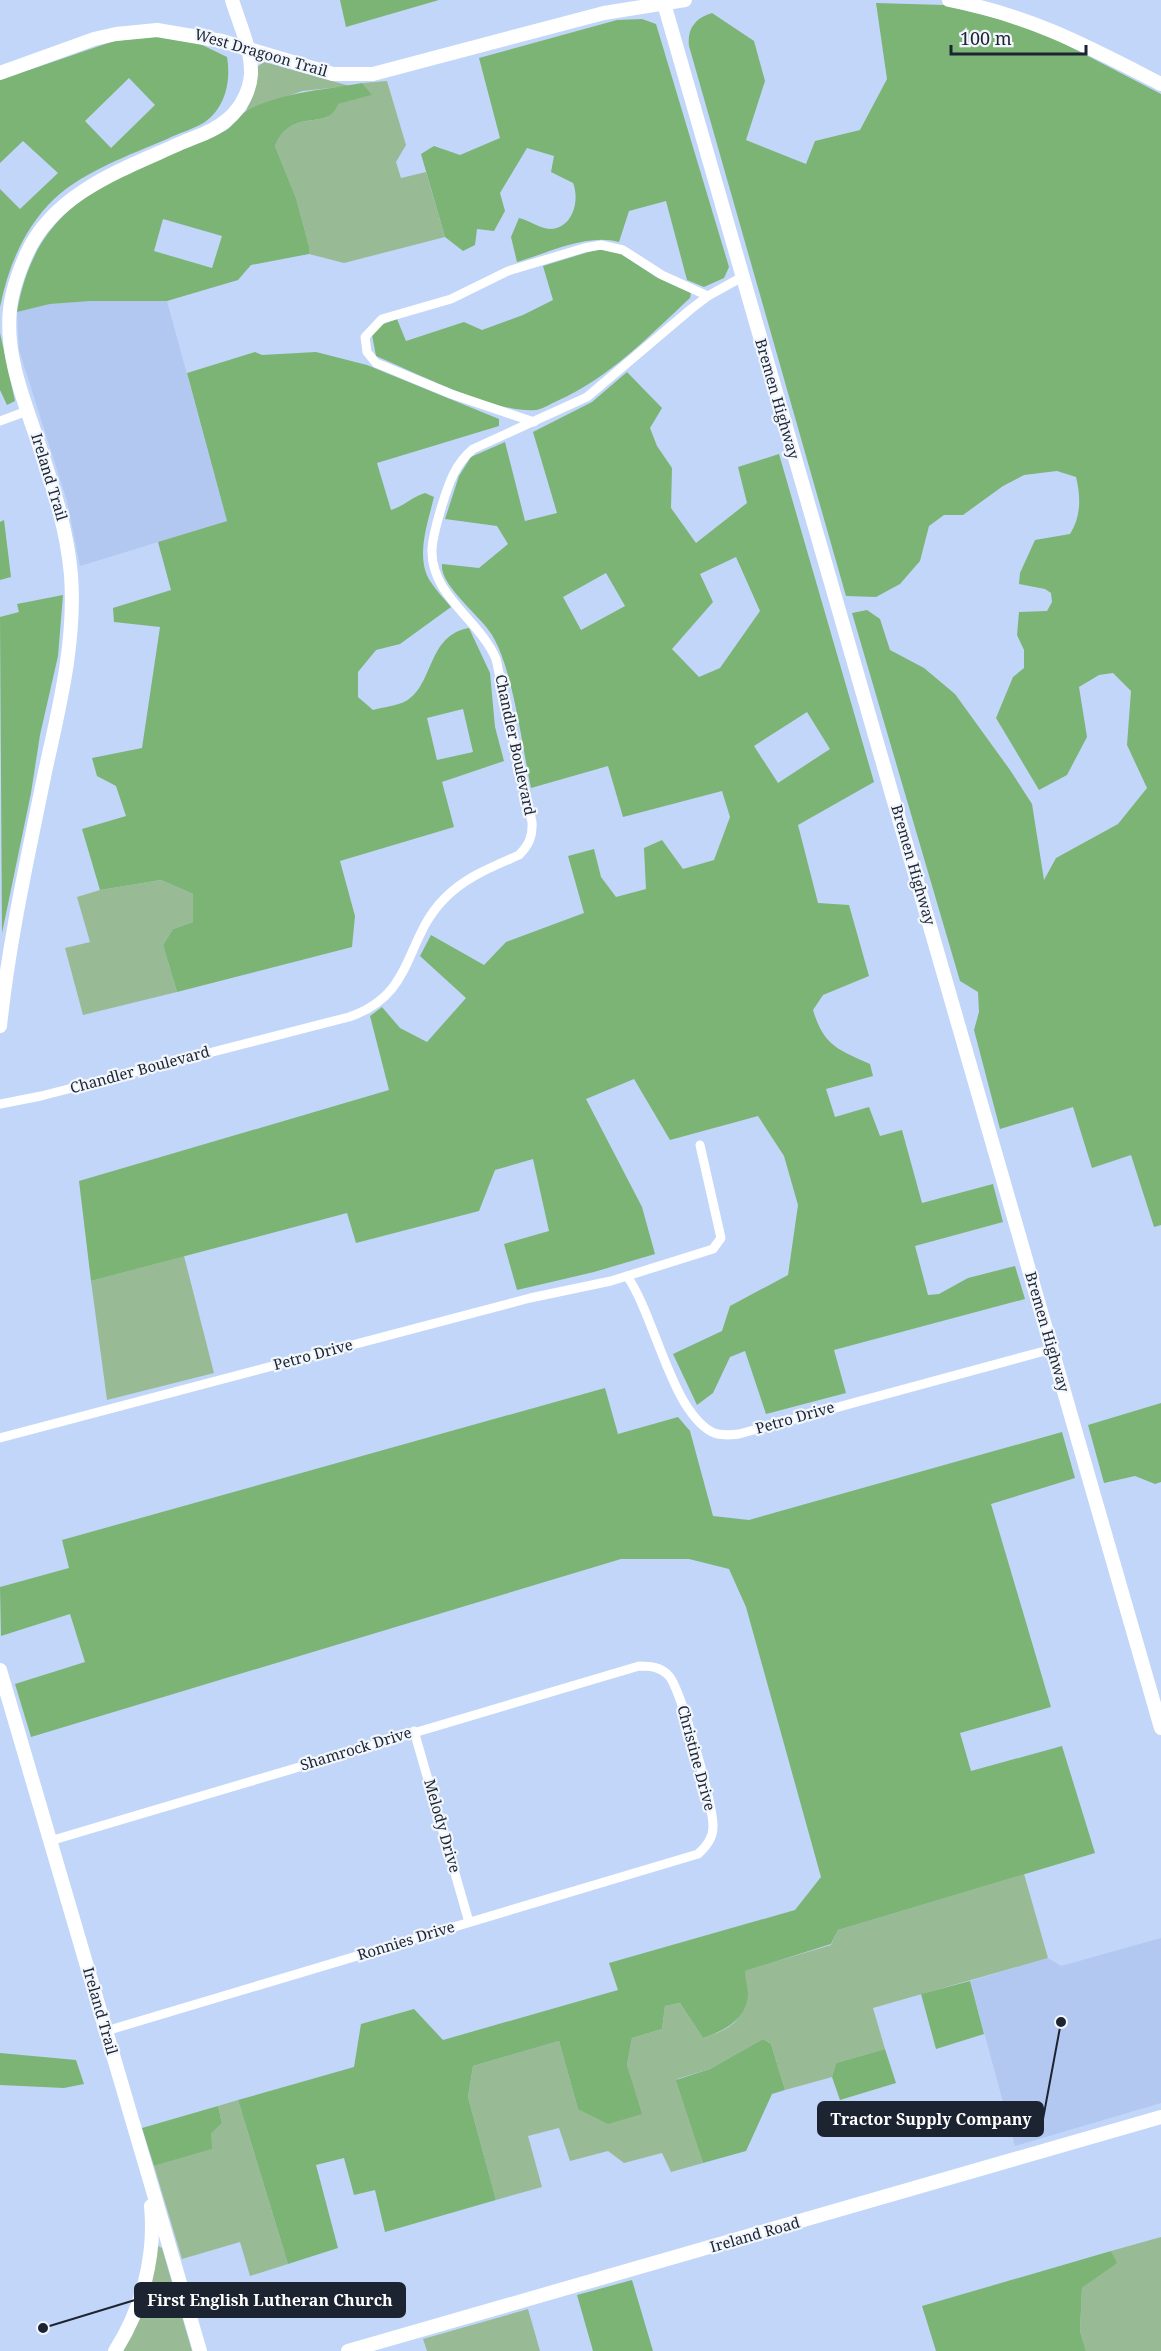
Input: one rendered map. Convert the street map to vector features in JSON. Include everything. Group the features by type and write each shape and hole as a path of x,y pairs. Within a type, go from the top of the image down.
{"street":[{"name":"Ireland Trail","path":"0,1026 6,971 63,680 72,613 69,556 63,520 27,411 13,358 9,325 14,289 32,245 56,213 88,188 227,120 237,110 249,87 251,73 232,0"},
{"name":"West Dragoon Trail","path":"0,73 94,39 138,31 188,33 246,47 333,74 373,74 604,13 664,1 685,0"},
{"path":"949,0 1000,11 1045,26 1161,84"},
{"name":"Bremen Highway","path":"664,1 1161,1728"},
{"path":"534,422 451,394 376,363 370,358 364,344 369,330 394,313 451,299 519,267 601,245 623,250 662,275 708,296"},
{"name":"Chandler Boulevard","path":"0,1104 41,1096 349,1017 369,1009 385,998 397,984 429,919 443,899 464,880 519,855 525,849 531,836 532,822 496,658 484,637 437,578 432,550 450,480 464,457 473,449 570,406 602,386 708,296 742,277"},
{"path":"0,421 27,411"},
{"name":"Petro Drive","path":"0,1438 423,1326 627,1276 706,1251 720,1242 720,1231 700,1145"},
{"name":"Petro Drive","path":"627,1276 641,1301 687,1408 703,1425 717,1434 739,1434 973,1372 1052,1348"},
{"name":"Shamrock Drive","path":"50,1841 629,1668 648,1666 663,1670"},
{"name":"Ireland Trail","path":"0,1670 200,2351"},
{"name":"Christine Drive","path":"663,1670 670,1677 678,1694 710,1803 714,1828 704,1849"},
{"name":"Melody Drive","path":"414,1731 469,1922"},
{"name":"Ronnies Drive","path":"106,2031 692,1856 704,1849"},
{"name":"Ireland Road","path":"348,2351 1161,2117"},
{"path":"115,2351 132,2319 145,2282 152,2234 148,2177"}],"shaded area":[{"path":"91,301 167,301 227,521 80,566 67,501 19,350 17,312 50,304"},
{"path":"1161,1938 1161,2103 1015,2146 970,1981 1048,1958 1061,1966"}],"green space":[{"path":"340,0 439,0 346,27"},
{"path":"876,3 944,5 1034,28 1161,94 1161,1225 1154,1227 1131,1155 1092,1168 1073,1107 1000,1129 974,1030 979,1012 978,992 960,981 852,613 867,610 880,619 890,650 924,668 955,694 1010,770 1032,804 1044,880 1056,858 1118,824 1147,788 1127,745 1131,691 1113,673 1099,675 1079,687 1087,737 1067,775 1039,790 996,718 1013,677 1024,668 1024,650 1017,635 1019,612 1047,611 1052,602 1051,593 1045,589 1019,584 1020,573 1035,540 1070,534 1079,507 1076,477 1057,471 1024,475 1003,486 963,515 944,515 929,526 920,561 900,584 876,597 846,596 689,46 689,34 693,25 712,13 754,41 765,81 746,140 806,164 815,141 860,130 887,79"},
{"path":"642,19 656,24 729,267 724,278 704,287 687,280 666,201 629,211 619,242 594,240 581,242 517,262 511,237 519,218 546,229 558,228 569,219 576,197 573,183 551,172 554,156 527,148 500,193 505,211 494,231 477,229 475,245 463,251 445,237 421,154 434,146 460,155 500,138 479,58 617,20"},
{"path":"164,36 196,42 227,57 227,84 222,101 218,109 205,122 93,172 54,199 34,222 19,249 0,307 0,189 20,209 58,173 23,141 0,163 0,80 114,41","holes":["129,78 155,105 111,148 85,121"]},
{"path":"264,62 350,86 302,91 246,111 255,88 257,67"},
{"path":"387,81 406,145 396,162 401,178 426,172 445,237 344,263 309,254 309,246 296,198 275,146 291,126 326,117 333,112 337,104 371,95 362,83"},
{"path":"362,83 372,95 338,104 326,117 291,126 282,134 275,146 296,198 309,246 309,254 251,265 238,280 167,301 91,301 50,304 17,312 27,274 42,243 61,218 84,198 141,166 226,130 245,112 261,104 289,95","holes":["163,219 222,236 212,268 154,251"]},
{"path":"595,250 615,250 656,277 691,293 690,298 643,342 611,369 576,392 536,410 499,406 376,356 372,335 381,325 397,319 406,341 464,322 482,330 523,315 553,300 543,266"},
{"path":"0,333 15,401 7,405 0,390"},
{"path":"255,352 262,355 316,352 367,365 499,419 499,426 377,463 391,510 425,493 434,497 424,539 423,561 430,581 451,607 400,644 376,650 358,672 358,697 373,710 406,701 422,684 445,640 455,632 469,628 490,673 495,727 504,761 442,782 454,827 340,861 355,916 352,947 177,992 163,945 173,929 193,922 193,894 161,880 100,890 82,829 126,816 116,786 97,776 92,758 142,748 160,627 114,622 113,608 171,590 158,542 227,521 187,373","holes":["463,709 473,752 437,760 427,718"]},
{"path":"627,372 662,408 650,428 657,446 672,468 671,508 696,543 747,503 738,467 779,454 874,782 798,825 818,903 849,905 869,976 823,995 813,1010 827,1039 840,1050 870,1064 873,1076 826,1089 835,1117 869,1107 880,1136 902,1130 922,1203 993,1184 1003,1222 915,1246 928,1295 939,1294 968,1278 1015,1266 1025,1299 834,1350 846,1393 766,1414 745,1351 730,1357 713,1393 697,1405 673,1354 722,1331 730,1306 788,1275 798,1205 784,1156 758,1116 670,1140 634,1079 586,1099 642,1207 655,1254 594,1272 517,1290 504,1244 549,1231 533,1159 495,1170 479,1211 356,1243 347,1213 91,1281 79,1181 389,1090 370,1016 382,1007 400,1028 427,1042 466,998 420,956 431,935 484,965 506,942 584,913 568,856 594,849 601,877 616,897 646,889 644,848 662,840 683,869 714,860 730,817 722,791 623,817 608,766 531,788 506,667 492,635 454,591 443,572 442,564 479,568 508,544 497,526 445,519 459,476 471,457 505,442 525,521 557,513 533,432 592,402","holes":["736,557 760,611 720,668 699,677 672,649 713,602 700,574","606,573 625,606 581,630 563,597","807,712 830,749 778,783 754,746"]},
{"path":"4,520 11,577 0,580 0,522"},
{"path":"63,595 58,656 40,735 31,793 2,933 0,617 19,612 17,604"},
{"path":"161,880 193,894 193,922 173,929 163,945 177,992 83,1015 65,948 90,942 77,897 100,890"},
{"path":"184,1256 214,1373 107,1400 91,1281"},
{"path":"605,1388 618,1434 678,1417 690,1431 713,1516 749,1520 1062,1432 1075,1478 991,1504 1051,1707 960,1733 971,1771 1062,1746 1095,1853 838,1930 831,1944 745,1971 748,1995 743,2011 726,2028 703,2038 680,2003 665,2006 662,2029 632,2038 627,2065 642,2114 608,2124 578,2109 559,2041 473,2066 468,2097 496,2200 385,2232 375,2190 354,2195 344,2158 316,2165 338,2248 288,2264 238,2100 354,2067 361,2024 414,2009 443,2040 618,1990 609,1963 795,1910 821,1877 746,1607 729,1569 689,1559 621,1559 31,1737 15,1684 85,1662 70,1614 1,1636 0,1587 69,1568 62,1540"},
{"path":"1161,1403 1161,1482 1155,1484 1135,1476 1104,1483 1088,1425"},
{"path":"1024,1874 1048,1958 873,2008 885,2049 836,2063 832,2077 785,2090 771,2044 763,2039 710,2069 677,2079 703,2163 671,2172 662,2153 624,2163 608,2151 570,2161 559,2128 528,2136 542,2187 496,2200 468,2097 473,2066 559,2041 578,2109 641,2114 627,2065 632,2038 662,2029 665,2006 680,2003 703,2038 727,2028 740,2015 746,1997 744,1971 831,1945 838,1930"},
{"path":"970,1981 984,2034 936,2049 921,1994"},
{"path":"763,2039 771,2044 785,2090 772,2094 746,2151 703,2163 676,2080 710,2069"},
{"path":"885,2049 896,2083 840,2100 832,2077 836,2063"},
{"path":"0,2053 76,2060 84,2084 64,2088 0,2085"},
{"path":"238,2100 288,2264 250,2276 240,2242 182,2259 154,2166 211,2149 211,2134 222,2123 218,2106"},
{"path":"218,2106 222,2123 211,2134 212,2149 154,2166 142,2128"},
{"path":"1161,2237 1161,2351 1086,2351 1080,2331 1082,2288 1116,2263 1111,2251"},
{"path":"156,2245 162,2248 192,2351 122,2351"},
{"path":"1111,2251 1117,2263 1082,2288 1080,2331 1086,2351 936,2351 922,2306"},
{"path":"632,2280 653,2351 593,2351 577,2295"},
{"path":"528,2309 540,2351 427,2351 423,2339"}],"place":[{"name":"Tractor Supply Company","path":"1061,2022"},
{"name":"First English Lutheran Church","path":"43,2328"}]}
